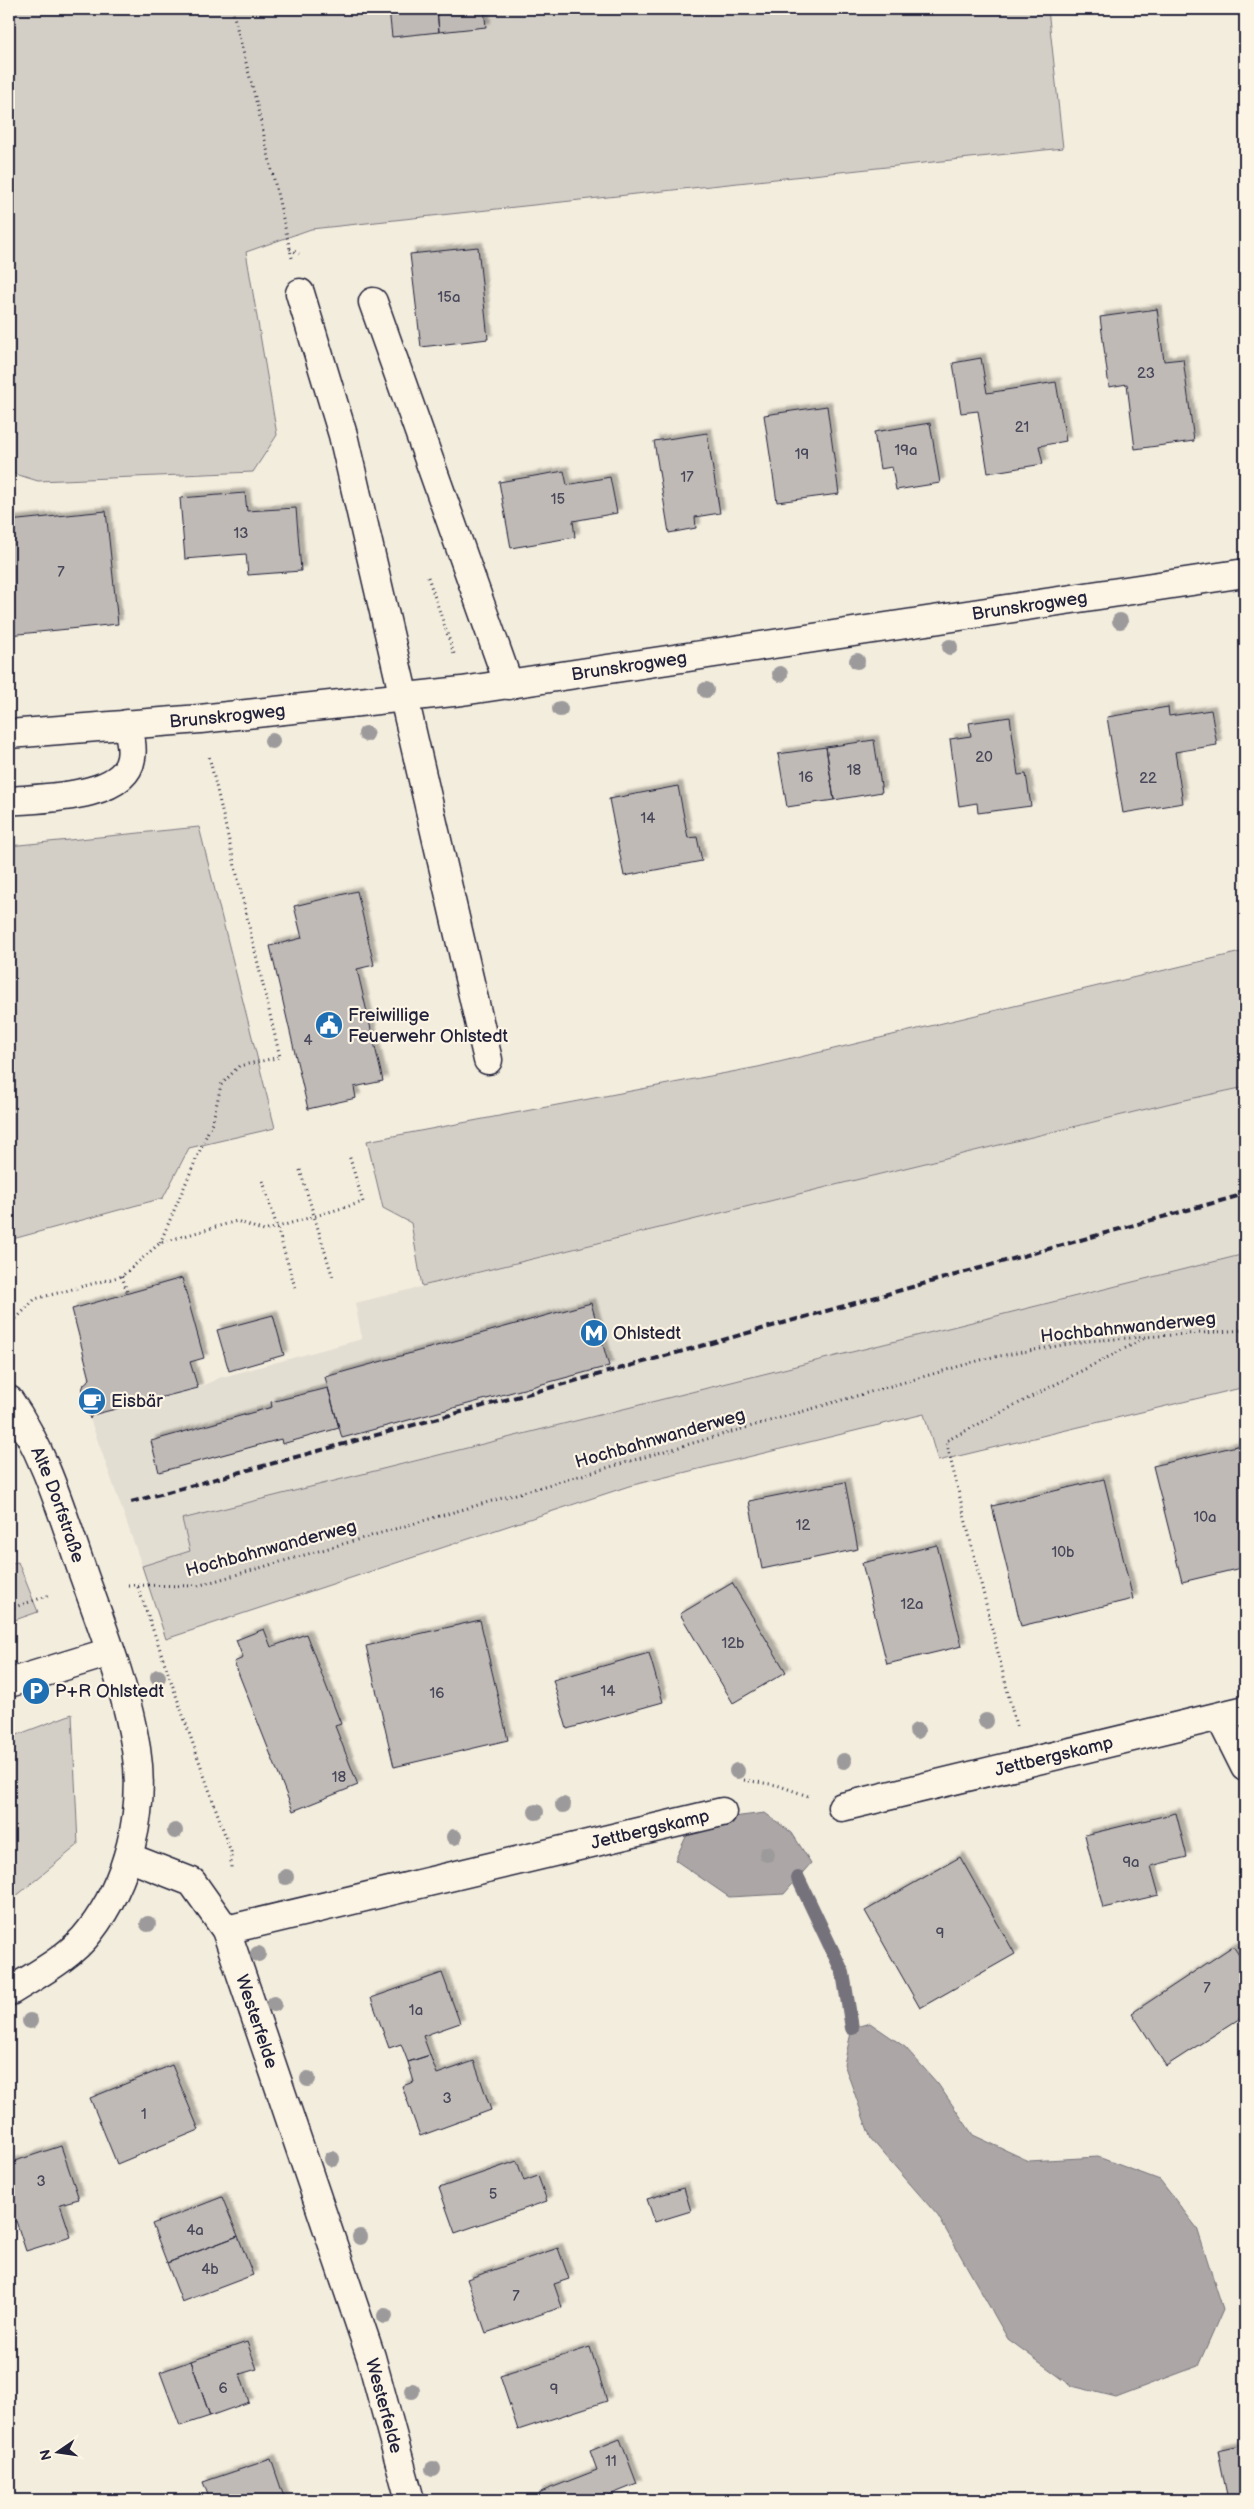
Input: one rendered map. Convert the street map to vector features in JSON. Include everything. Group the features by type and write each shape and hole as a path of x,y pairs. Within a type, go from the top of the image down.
{"street":[{"path":"300,293 343,435 488,1060"},
{"path":"373,302 509,685"},
{"name":"Brunskrogweg","path":"9,734 200,719 509,685 1245,573"},
{"path":"9,802 93,792 122,776 131,759 131,739 127,724"},
{"name":"Alte Dorfstraße","path":"9,1400 22,1419 42,1459 88,1586"},
{"path":"9,1992 65,1954 90,1933 112,1899 128,1857 136,1819 136,1751 129,1718 110,1652 88,1586"},
{"path":"9,1683 110,1652"},
{"path":"1233,1713 1245,1767"},
{"name":"Jettbergskamp","path":"842,1807 1233,1713"},
{"name":"Jettbergskamp","path":"223,1924 722,1812"},
{"name":"Westerfelde","path":"128,1857 192,1882 223,1924 371,2357 410,2500"}],"path":[{"path":"232,9 256,101 300,293"},
{"path":"9,1326 35,1300 122,1276 160,1242 213,1120 221,1085 239,1066 280,1057 200,719"},
{"path":"160,1242 238,1220 264,1231 362,1202 349,1155"},
{"path":"300,1170 333,1278"},
{"path":"263,1181 295,1287"},
{"path":"122,1276 127,1292"},
{"name":"Hochbahnwanderweg","path":"9,1609 40,1597 88,1586 120,1584 138,1587 197,1586 988,1358 1086,1341 1245,1330"},
{"path":"1025,1764 946,1440 1148,1337"},
{"path":"138,1587 231,1852 231,1879 223,1924"},
{"name":"Jettbergskamp","path":"722,1812 723,1777 777,1785 842,1807"}],"shaded area":[{"path":"9,9 1048,9 1063,148 311,229 246,252 277,435 253,472 38,481 9,472"},
{"path":"199,827 275,1128 189,1148 163,1198 9,1240 9,846"},
{"path":"1245,951 1245,1087 1171,1103 422,1286 411,1223 383,1208 367,1141 758,1067"},
{"path":"1245,1087 1245,1254 182,1519 191,1551 142,1566 90,1419 92,1415 198,1388 219,1378 362,1339 355,1303 1171,1103"},
{"path":"1245,1254 1245,1387 938,1461 924,1414 629,1486 166,1639 142,1566 190,1551 182,1519"},
{"path":"18,1562 38,1612 9,1622 9,1564"},
{"path":"72,1714 78,1845 9,1902 9,1738"},
{"path":"765,1813 792,1833 811,1863 784,1894 729,1897 675,1860 693,1822"},
{"path":"870,2023 905,2047 938,2084 973,2135 1029,2161 1098,2157 1160,2180 1197,2228 1223,2309 1198,2366 1116,2397 1072,2386 1008,2339 938,2216 871,2139 844,2064 852,2028"}],"building":[{"path":"389,9 437,9 439,32 392,37"},
{"path":"437,9 484,9 486,27 439,32"},
{"path":"478,247 488,339 421,347 410,254"},
{"path":"1157,309 1164,361 1183,359 1194,441 1135,449 1127,384 1109,387 1100,317"},
{"path":"981,358 987,393 1056,382 1066,441 1039,446 1043,464 988,473 978,411 961,413 953,363"},
{"path":"827,406 839,494 777,502 764,415"},
{"path":"930,423 940,483 896,490 892,467 880,469 874,432"},
{"path":"707,433 720,513 695,517 696,528 669,533 654,441"},
{"path":"564,471 567,485 610,477 617,513 573,521 575,537 511,548 499,482"},
{"path":"245,493 247,511 296,508 301,571 248,575 246,554 185,559 180,498"},
{"path":"106,511 118,624 9,635 9,521"},
{"path":"1168,707 1169,716 1211,710 1217,745 1175,752 1183,803 1123,813 1107,717"},
{"path":"1010,717 1018,775 1026,774 1031,806 978,813 977,803 959,806 950,739 971,736 969,723"},
{"path":"874,740 882,792 834,800 826,747"},
{"path":"826,747 834,800 787,807 778,754"},
{"path":"678,786 688,838 697,837 702,861 624,876 609,799"},
{"name":"Freiwillige Feuerwehr Ohlstedt","path":"357,891 374,965 357,969 383,1081 354,1087 356,1098 308,1109 270,946 302,938 294,906"},
{"path":"182,1278 204,1358 190,1362 198,1388 92,1415 90,1419 82,1390 84,1384 90,1379 72,1309"},
{"path":"591,1303 609,1366 342,1438 325,1377"},
{"path":"273,1315 284,1355 229,1371 217,1330"},
{"path":"328,1388 339,1428 282,1444 281,1439 159,1472 151,1441 272,1407 271,1402"},
{"path":"1245,1444 1245,1567 1182,1582 1153,1466"},
{"path":"1104,1479 1133,1599 1021,1626 992,1506"},
{"path":"845,1482 858,1549 762,1569 749,1501"},
{"path":"937,1545 962,1646 887,1664 862,1563"},
{"path":"732,1583 786,1672 733,1703 680,1614"},
{"path":"480,1620 508,1740 394,1767 366,1646"},
{"path":"264,1629 271,1647 306,1634 341,1724 335,1726 358,1785 293,1811 234,1662 243,1658 236,1640"},
{"path":"649,1653 663,1702 567,1729 553,1680"},
{"path":"1176,1813 1187,1857 1151,1866 1159,1895 1103,1908 1085,1835"},
{"path":"960,1857 1015,1954 920,2008 865,1911"},
{"path":"1233,1946 1245,1964 1245,2015 1166,2066 1132,2013"},
{"path":"442,1973 460,2023 423,2036 430,2055 408,2062 401,2044 389,2048 371,1998"},
{"path":"430,2055 437,2074 474,2061 491,2110 420,2136 402,2086 414,2082 408,2062"},
{"path":"172,2065 199,2130 117,2164 90,2098"},
{"path":"61,2146 79,2199 60,2204 71,2237 26,2251 16,2221 9,2223 9,2163"},
{"path":"517,2161 524,2181 538,2176 547,2201 455,2233 439,2188"},
{"path":"684,2188 691,2211 655,2222 647,2199"},
{"path":"222,2197 238,2236 167,2263 152,2224"},
{"path":"238,2236 253,2275 182,2302 167,2263"},
{"path":"558,2248 569,2279 554,2284 562,2307 486,2333 467,2279"},
{"path":"247,2342 257,2369 240,2374 249,2402 210,2416 191,2361"},
{"path":"590,2347 607,2401 518,2430 500,2376"},
{"path":"191,2361 210,2416 180,2426 160,2372"},
{"path":"620,2439 637,2484 607,2496 609,2500 541,2500 538,2493 597,2470 590,2451"},
{"path":"1245,2445 1245,2500 1228,2500 1218,2451"},
{"path":"271,2459 285,2500 210,2500 203,2482"}],"waterway":[{"path":"798,1878 843,1973 852,2028"}],"railway":[{"path":"131,1502 615,1370 1245,1194"}],"place":[{"name":"Freiwillige Feuerwehr Ohlstedt","path":"329,1025"},
{"name":"Ohlstedt","path":"594,1333"},
{"name":"Eisbär","path":"92,1401"},
{"name":"P+R Ohlstedt","path":"36,1691"}]}
